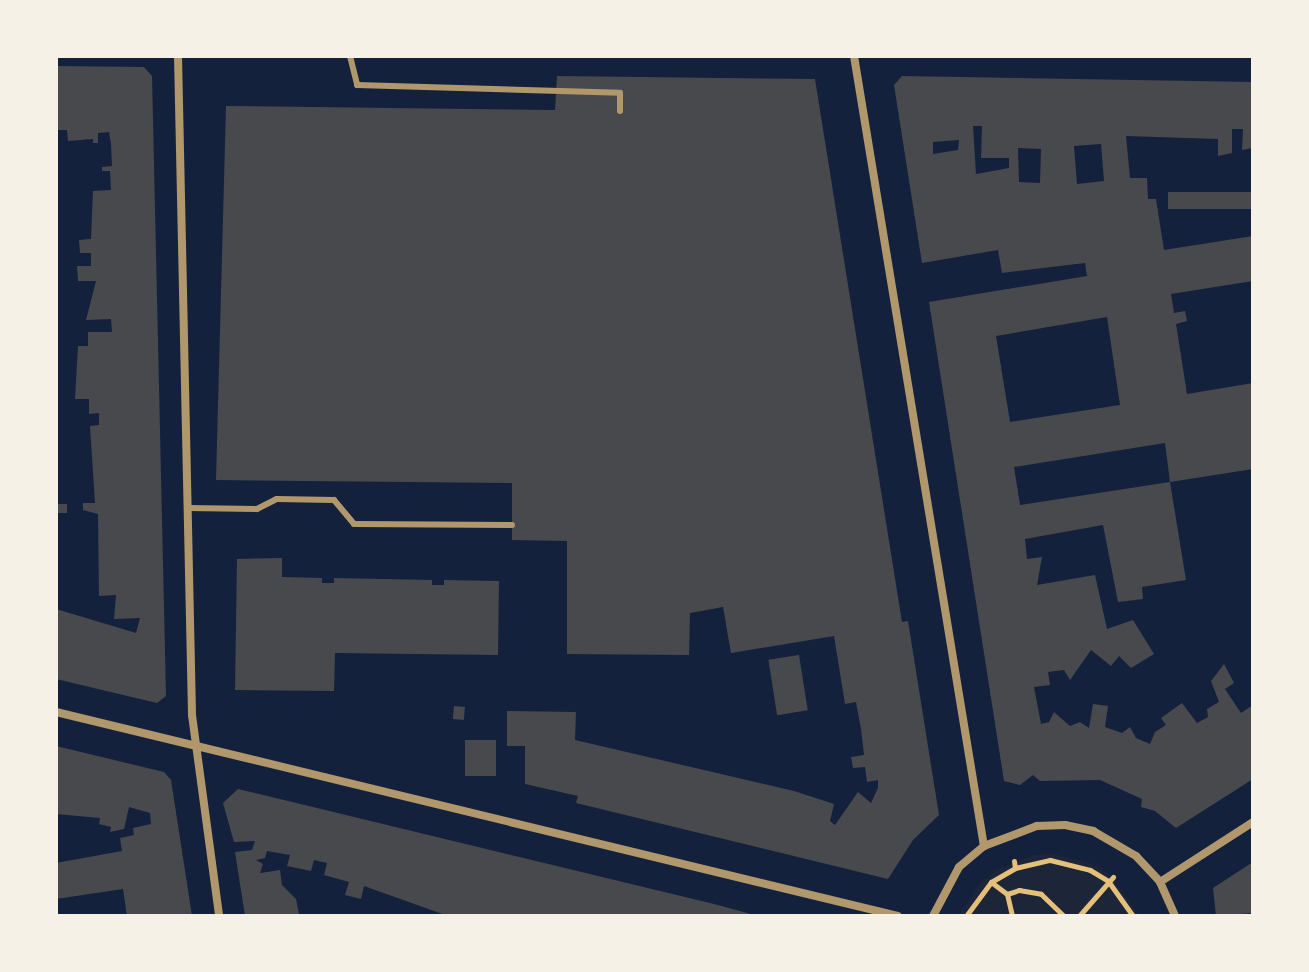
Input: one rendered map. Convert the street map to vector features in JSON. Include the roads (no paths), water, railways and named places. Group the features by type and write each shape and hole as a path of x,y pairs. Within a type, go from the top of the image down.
{"street":[{"path":"178,56 195,746 219,916"},
{"path":"854,56 984,846"},
{"path":"56,712 898,916"},
{"path":"1160,882 1253,822"},
{"path":"933,916 959,867 984,846 1037,826 1093,831 1136,856 1160,882 1175,916"}],"lane":[{"path":"350,56 357,85 394,90 556,89 620,93 620,111"},
{"path":"188,508 257,509 277,499 334,500 354,524 512,525"}]}
